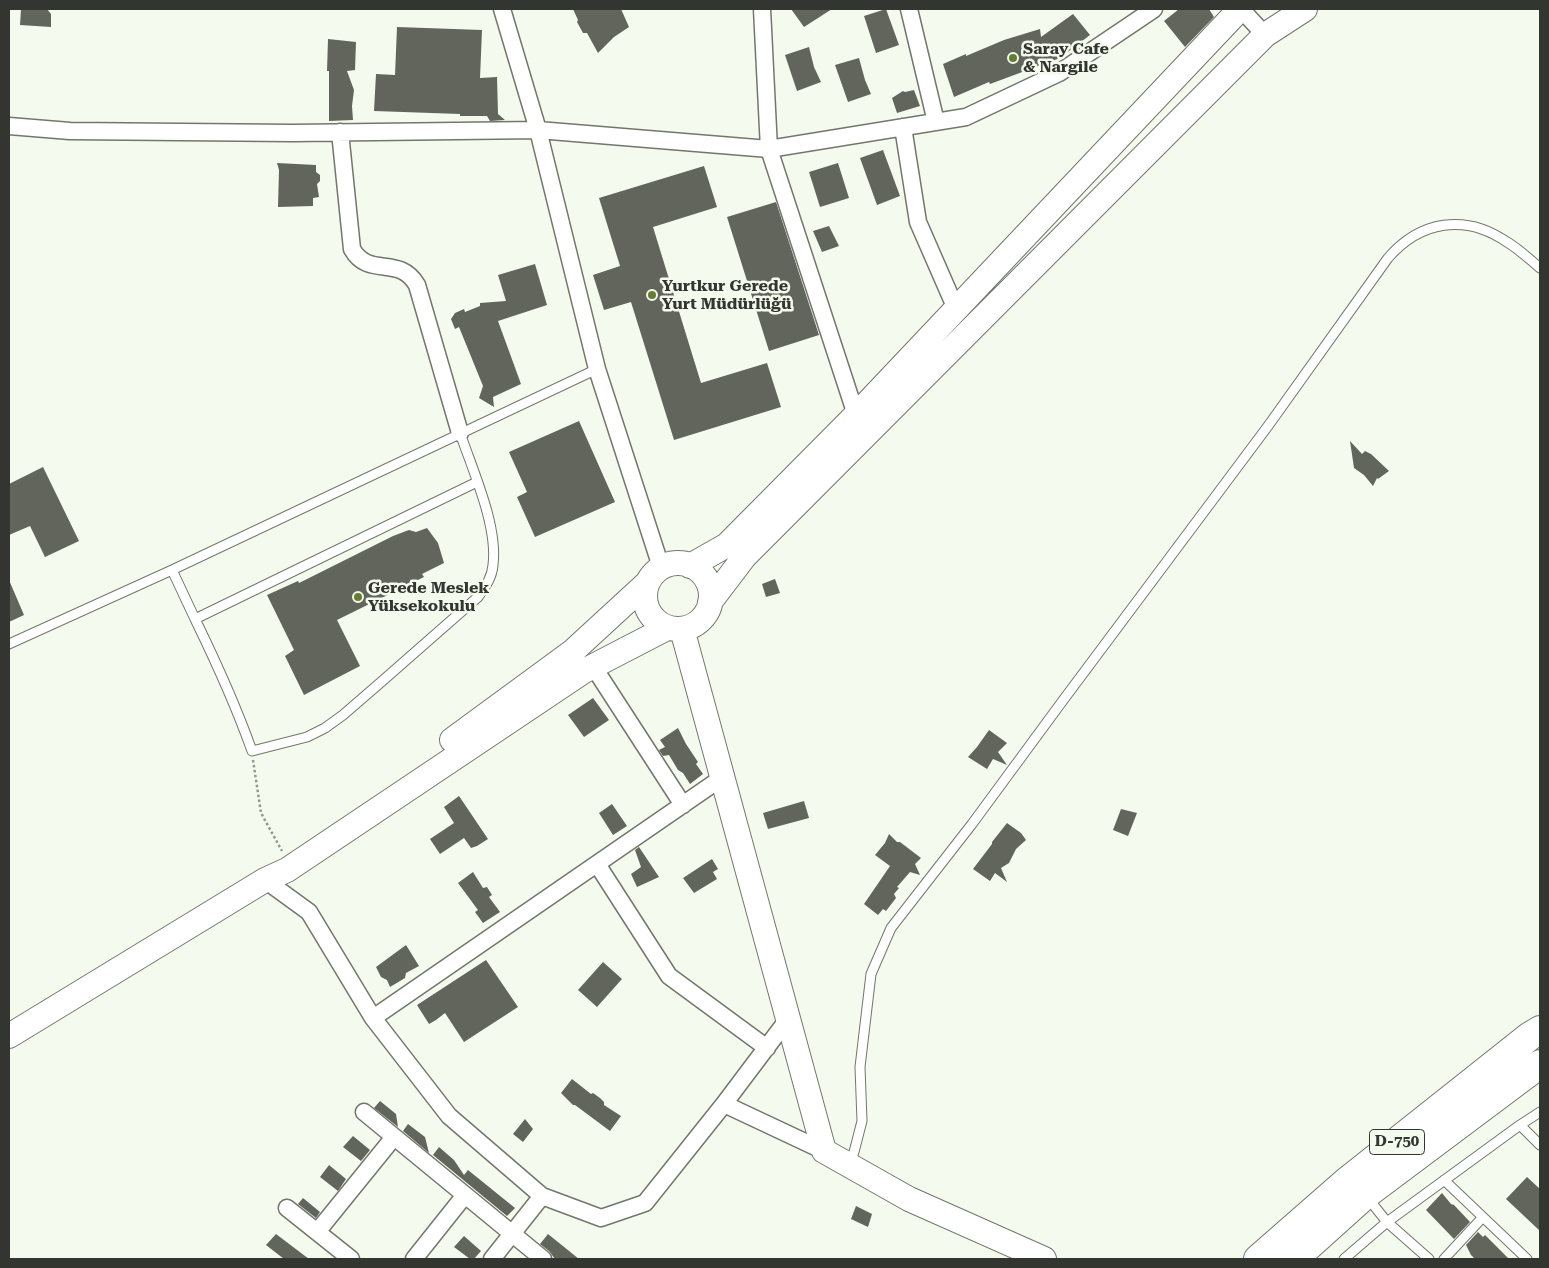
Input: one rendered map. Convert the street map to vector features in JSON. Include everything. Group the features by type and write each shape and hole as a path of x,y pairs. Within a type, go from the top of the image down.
{"highway":[{"name":"D-750","path":"1258,1259 1346,1182 1540,1030"},
{"path":"1294,1259 1365,1195 1540,1064"}],"street":[{"path":"502,9 538,130 597,369 654,575 645,594 646,605 650,615 658,623 675,628"},
{"path":"762,9 769,149 856,414"},
{"path":"908,9 936,122"},
{"path":"9,126 70,131 340,132 538,130 769,149 966,117 1059,73 1154,9"},
{"path":"690,566 727,545 856,414 1241,9 1265,35"},
{"path":"710,602 746,556 1265,35 1305,9"},
{"path":"902,127 918,222 956,309"},
{"path":"340,132 352,249 355,255 364,263 400,269 410,275 417,285 460,433"},
{"path":"9,1036 265,880 287,870 584,671 675,628 692,626 701,620 707,612 710,602 710,591 706,580 690,566 680,563 670,564 654,575 572,652 468,729 277,857 265,880"},
{"path":"675,628 723,777 824,1151"},
{"path":"593,666 683,804"},
{"path":"373,1018 723,777"},
{"path":"597,864 669,976 767,1048"},
{"path":"265,880 309,912 373,1018 449,1116 542,1196 601,1218 645,1203 724,1104 788,1019"},
{"path":"724,1104 824,1151 909,1199 1044,1259"},
{"path":"364,1112 543,1259"},
{"path":"317,1232 394,1137"},
{"path":"414,1259 465,1195"},
{"path":"492,1259 542,1196"},
{"path":"288,1208 351,1259"}],"lane":[{"path":"848,1165 854,1152 862,1121 860,1067 871,974 891,928 972,824 1262,434 1388,258 1400,245 1416,234 1426,229 1448,224 1475,228 1498,236 1540,268"},
{"path":"9,644 172,570 597,369"},
{"path":"172,570 215,659 239,714 252,751 307,737 325,728 343,715 478,597 488,583 493,566 493,544 488,514 460,433"},
{"path":"195,619 477,482"},
{"path":"1344,1259 1387,1222 1540,1112"},
{"path":"1520,1125 1540,1145"},
{"path":"1444,1180 1527,1259"},
{"path":"1365,1195 1387,1222 1429,1259"},
{"path":"1444,1259 1483,1217"}],"path":[{"path":"252,751 261,813 283,853"}],"building":[{"path":"21,9 47,9 51,14 51,27 20,25"},
{"path":"573,9 621,9 629,27 614,37 598,53 587,33 583,33"},
{"path":"791,9 832,9 804,27"},
{"path":"886,9 899,45 876,53 864,16"},
{"path":"1179,9 1209,9 1214,17 1185,47 1164,21"},
{"path":"1073,14 1090,35 1060,58 990,84 989,82 954,97 943,64 1004,40 1040,29 1041,37"},
{"path":"397,27 482,30 480,78 497,77 498,114 505,120 490,121 487,116 460,116 460,114 374,111 376,74 395,75"},
{"path":"328,39 356,42 355,70 347,71 354,90 353,120 329,121"},
{"path":"809,47 814,67 821,82 797,91 785,55"},
{"path":"859,58 871,94 848,102 835,65"},
{"path":"914,90 920,106 897,113 892,98 903,91"},
{"path":"883,150 900,196 877,205 860,158"},
{"path":"277,163 316,165 316,172 320,175 320,181 317,184 319,197 313,198 313,206 278,207 279,170"},
{"path":"838,163 849,198 820,207 809,172"},
{"name":"Yurtkur Gerede Yurt Müdürlüğü","path":"704,166 717,207 653,227 701,383 767,363 781,407 674,440 631,302 604,310 593,275 620,266 599,198"},
{"path":"776,202 819,335 769,351 727,217"},
{"path":"829,226 839,246 822,252 813,231"},
{"path":"535,264 547,305 498,321 521,384 493,397 494,407 479,398 483,386 459,327 455,329 451,319 455,313 464,309 465,312 480,306 480,303 506,301 498,275"},
{"path":"579,421 615,502 535,537 517,497 527,492 509,452"},
{"path":"1350,441 1362,454 1365,451 1371,454 1389,471 1377,478 1373,486 1364,475 1354,468"},
{"path":"43,467 79,541 45,557 30,526 9,535 9,484"},
{"path":"427,528 438,543 444,563 422,574 424,577 337,620 360,666 304,695 285,656 294,650 267,595 298,581 299,583 393,536 409,530 416,532"},
{"path":"775,579 780,593 766,597 762,584"},
{"path":"9,580 24,615 9,622"},
{"path":"593,698 609,720 584,737 568,715"},
{"path":"678,728 703,774 690,784 683,773 678,770 669,755 663,756 659,750 665,747 660,740"},
{"path":"989,730 1007,743 998,752 1007,765 993,759 987,769 968,757"},
{"path":"459,796 488,839 471,848 464,838 440,854 430,839 454,823 444,807"},
{"path":"804,801 809,818 768,829 763,813"},
{"path":"612,804 627,826 613,835 599,813"},
{"path":"1121,809 1137,813 1128,836 1113,830"},
{"path":"1007,823 1021,833 1026,840 1016,849 1009,863 1001,868 1007,882 995,873 990,881 973,869"},
{"path":"889,834 897,842 900,842 921,858 915,864 920,875 910,872 897,887 899,888 894,894 896,898 886,911 883,909 878,915 864,904 890,866 875,855 885,843"},
{"path":"639,847 659,877 637,887 631,874 641,867 635,850"},
{"path":"712,859 718,869 713,872 717,879 694,893 683,878"},
{"path":"473,872 483,888 487,887 492,895 489,897 500,912 483,923 475,912 478,910 458,883"},
{"path":"406,945 419,966 406,973 405,978 390,987 387,980 381,977 376,967"},
{"path":"486,960 518,1007 464,1042 445,1013 429,1024 417,1005"},
{"path":"603,962 622,979 597,1007 578,990"},
{"path":"572,1079 591,1094 593,1093 600,1098 604,1105 621,1116 610,1131 573,1105 561,1093"},
{"path":"380,1101 396,1114 398,1127 374,1108"},
{"path":"525,1119 533,1129 523,1142 513,1134"},
{"path":"408,1124 425,1137 429,1153 403,1131"},
{"path":"353,1136 370,1150 361,1161 343,1147"},
{"path":"439,1147 454,1160 464,1175 468,1170 515,1208 507,1216 433,1155"},
{"path":"329,1165 346,1179 338,1191 320,1177"},
{"path":"1527,1177 1540,1189 1540,1231 1506,1199"},
{"path":"1442,1193 1470,1222 1454,1239 1426,1210"},
{"path":"303,1198 320,1212 316,1218 298,1204"},
{"path":"856,1206 872,1214 868,1227 851,1219"},
{"path":"1478,1232 1483,1237 1485,1235 1509,1259 1475,1259 1466,1245"},
{"path":"276,1234 309,1259 284,1259 266,1245"},
{"path":"548,1234 579,1259 555,1259 540,1244"},
{"path":"464,1236 481,1251 474,1259 470,1259 454,1247"}],"place":[{"name":"Saray Cafe & Nargile","path":"1013,58"},
{"name":"Yurtkur Gerede Yurt Müdürlüğü","path":"652,295"},
{"name":"Gerede Meslek Yüksekokulu","path":"358,597"}]}
